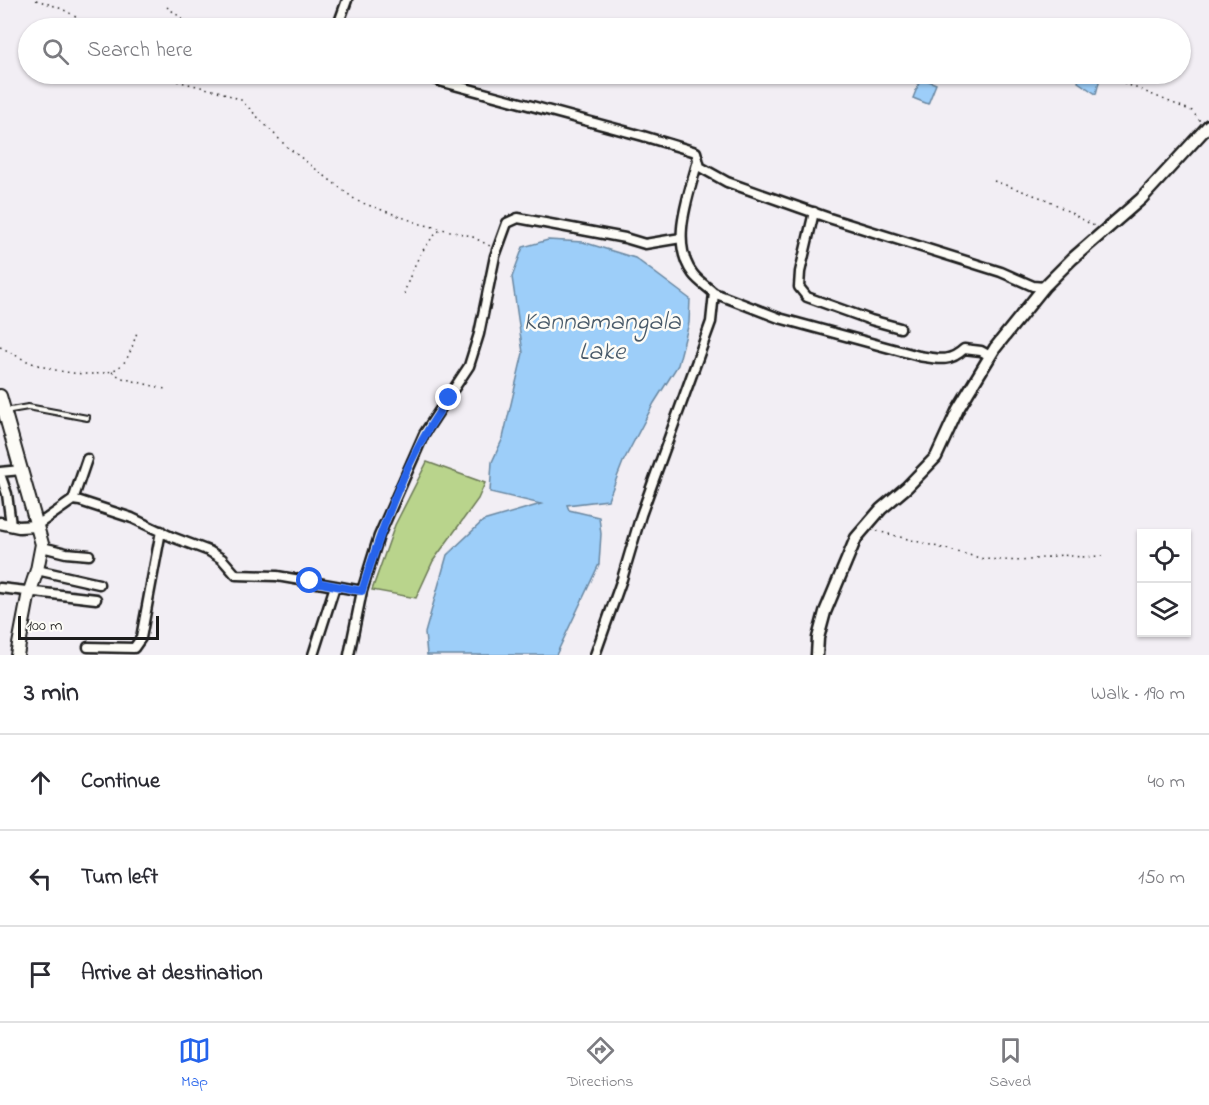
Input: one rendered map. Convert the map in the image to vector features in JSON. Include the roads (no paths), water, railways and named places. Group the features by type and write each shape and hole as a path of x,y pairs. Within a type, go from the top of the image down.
{"main road":[{"path":"0,396 42,547 29,591 16,655"}],"street":[{"path":"340,18 347,0"},
{"path":"450,84 676,145 696,152 700,167 727,182 1001,272 1033,286 1044,287"},
{"path":"817,655 818,638 834,587 856,538 936,457 958,409 990,356 1015,321 1072,259 1141,199 1208,126"},
{"path":"698,160 681,238 686,261 694,276 714,293 779,318 919,356 941,359 955,357 964,349 981,351 990,356"},
{"path":"814,212 807,236 799,287 807,297 900,328"},
{"path":"349,655 362,591 379,536 424,434 470,366 495,256 507,223 518,218 625,238 645,244 681,238"},
{"path":"595,655 622,579 641,515 711,322 714,293"},
{"path":"21,470 0,473 6,494 6,524 36,526 73,500 87,459"},
{"path":"73,500 132,518 209,551 222,559 236,575 277,576 362,591"},
{"path":"88,647 134,648 138,645 160,531"},
{"path":"42,547 66,554 89,555"},
{"path":"37,570 99,584"},
{"path":"313,655 335,586"},
{"path":"0,588 96,599"}],"lane":[{"path":"4,411 28,407 87,418"}],"water":[{"path":"919,84 936,84 928,104 913,98"},
{"path":"1081,84 1098,84 1096,94"},
{"name":"Kannamangala Lake","path":"548,240 583,242 635,258 690,299 689,323 678,365 654,403 623,462 608,500 567,505 569,510 599,517 601,534 599,564 556,655 427,655 425,633 447,555 483,521 541,504 490,492 492,462 503,438 523,353 512,277 523,247"}]}
